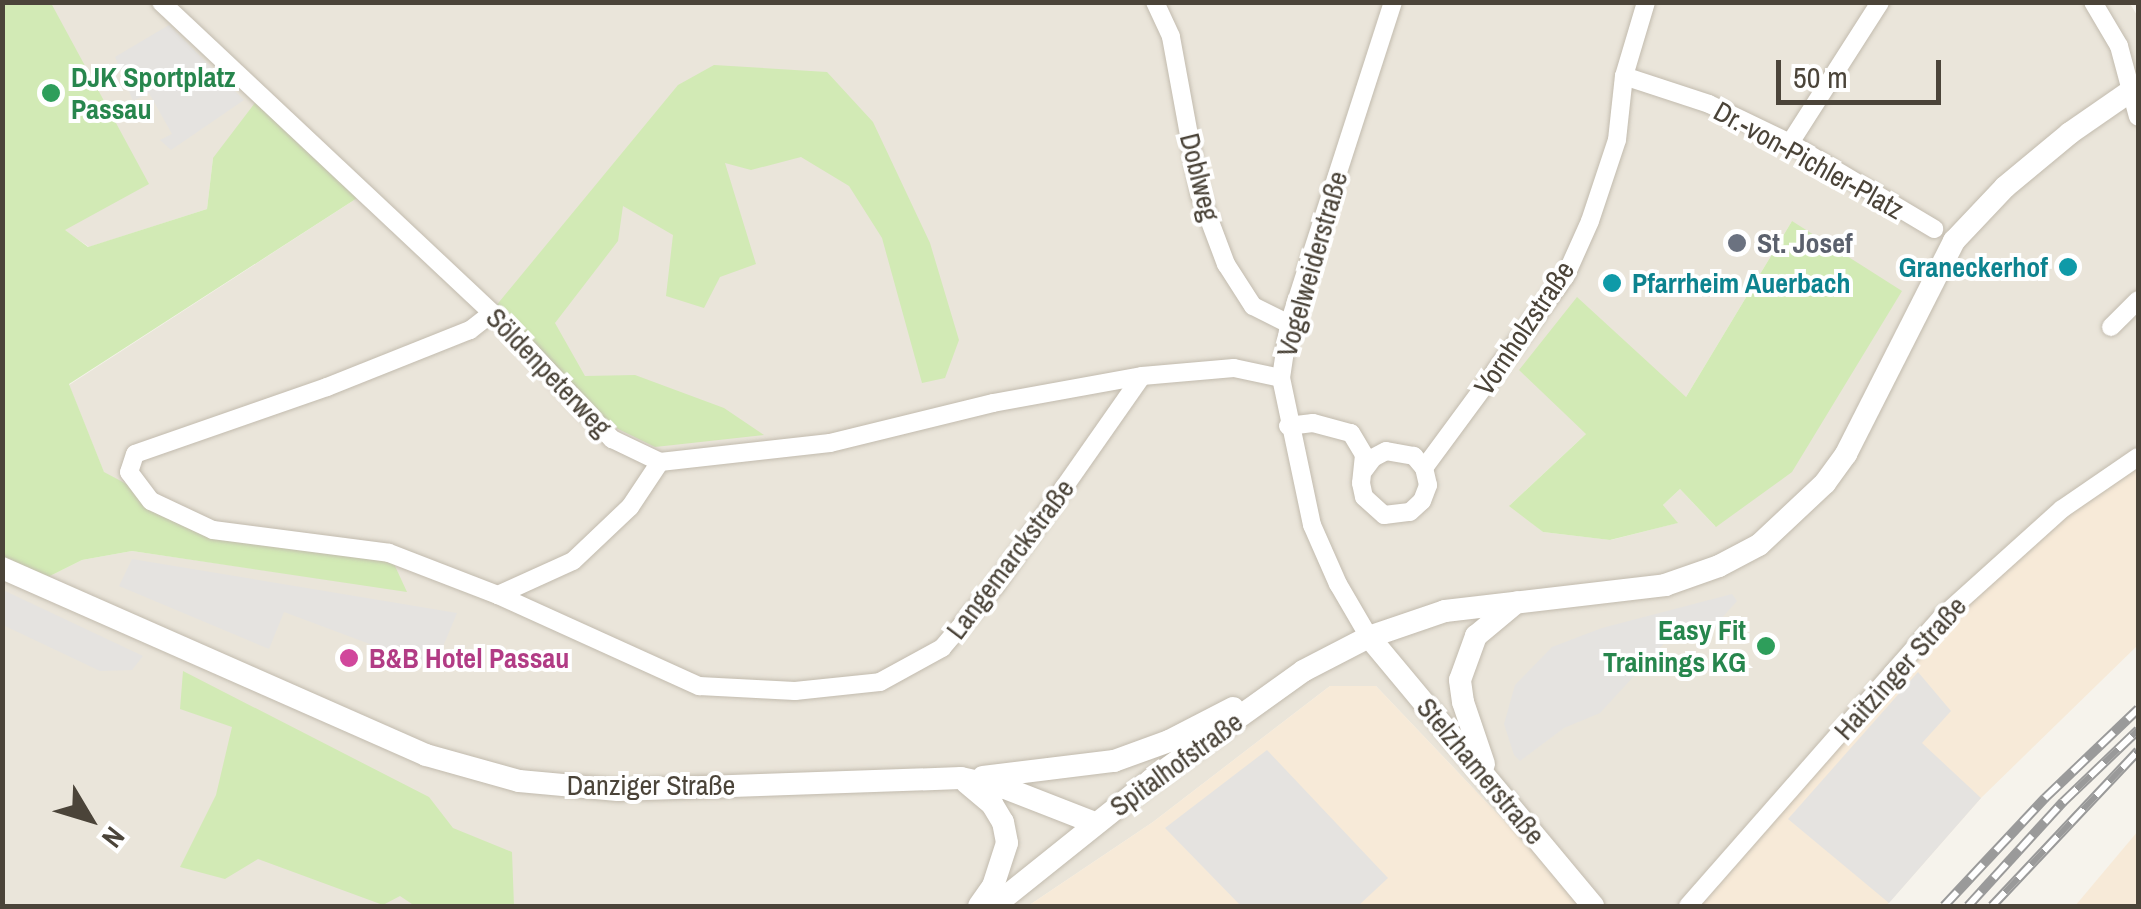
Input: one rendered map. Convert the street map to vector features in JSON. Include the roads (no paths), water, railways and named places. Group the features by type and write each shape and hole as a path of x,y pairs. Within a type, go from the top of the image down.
{"street":[{"name":"Söldenpeterweg","path":"161,2 492,313 612,439 660,462"},
{"name":"Doblweg","path":"1155,2 1170,37 1200,195 1226,264 1254,306 1289,324"},
{"name":"Vogelweiderstraße","path":"1368,636 1338,584 1312,524 1288,426 1281,378 1289,324 1393,2"},
{"name":"Vornholzstraße","path":"1288,426 1312,424 1350,433 1364,454 1364,497 1384,514 1397,516 1422,501 1428,484 1424,468 1565,277 1590,221 1617,140 1624,76 1646,2"},
{"path":"1790,143 1880,2"},
{"path":"2093,2 2119,46 2135,87 2138,117"},
{"name":"Dr.-von-Pichler-Platz","path":"1624,76 1709,104 1790,143 1934,229"},
{"name":"Spitalhofstraße","path":"994,906 1095,822 1303,671 1368,636 1445,611 1665,585 1719,566 1758,545 1793,517 1846,454 1954,241 2005,187 2135,87"},
{"path":"2111,327 2138,300"},
{"name":"Langemarckstraße","path":"492,313 470,330 326,388 136,454 129,472 151,501 213,530 389,553 498,594 699,686 795,691 880,682 942,648 995,586 1142,376"},
{"path":"498,594 573,561 630,507 660,462 830,442 993,402 1142,376 1234,368 1281,378"},
{"path":"1364,470 1372,458 1400,450 1424,468"},
{"name":"Haitzinger Straße","path":"1688,906 1942,617 2062,509 2138,457"},
{"name":"Danziger Straße","path":"2,568 426,755 519,782 618,790 962,778 1005,788 1095,822"},
{"path":"1490,780 1463,702 1460,680 1476,636 1520,600"},
{"name":"Stelzhamerstraße","path":"1368,636 1592,906"},
{"path":"962,778 1114,761 1169,741 1303,671"},
{"path":"962,778 992,804 1004,822 1007,842 993,886 978,906"}],"railway":[{"path":"1944,906 2045,798 2138,709"},
{"path":"1968,906 2063,802 2138,730"},
{"path":"1992,906 2138,751"}],"place":[{"name":"DJK Sportplatz Passau","path":"51,93"},
{"name":"St. Josef","path":"1737,243"},
{"name":"Graneckerhof","path":"2068,267"},
{"name":"Pfarrheim Auerbach","path":"1612,283"},
{"name":"Easy Fit Trainings KG","path":"1766,646"},
{"name":"B&B Hotel Passau","path":"349,658"}]}
